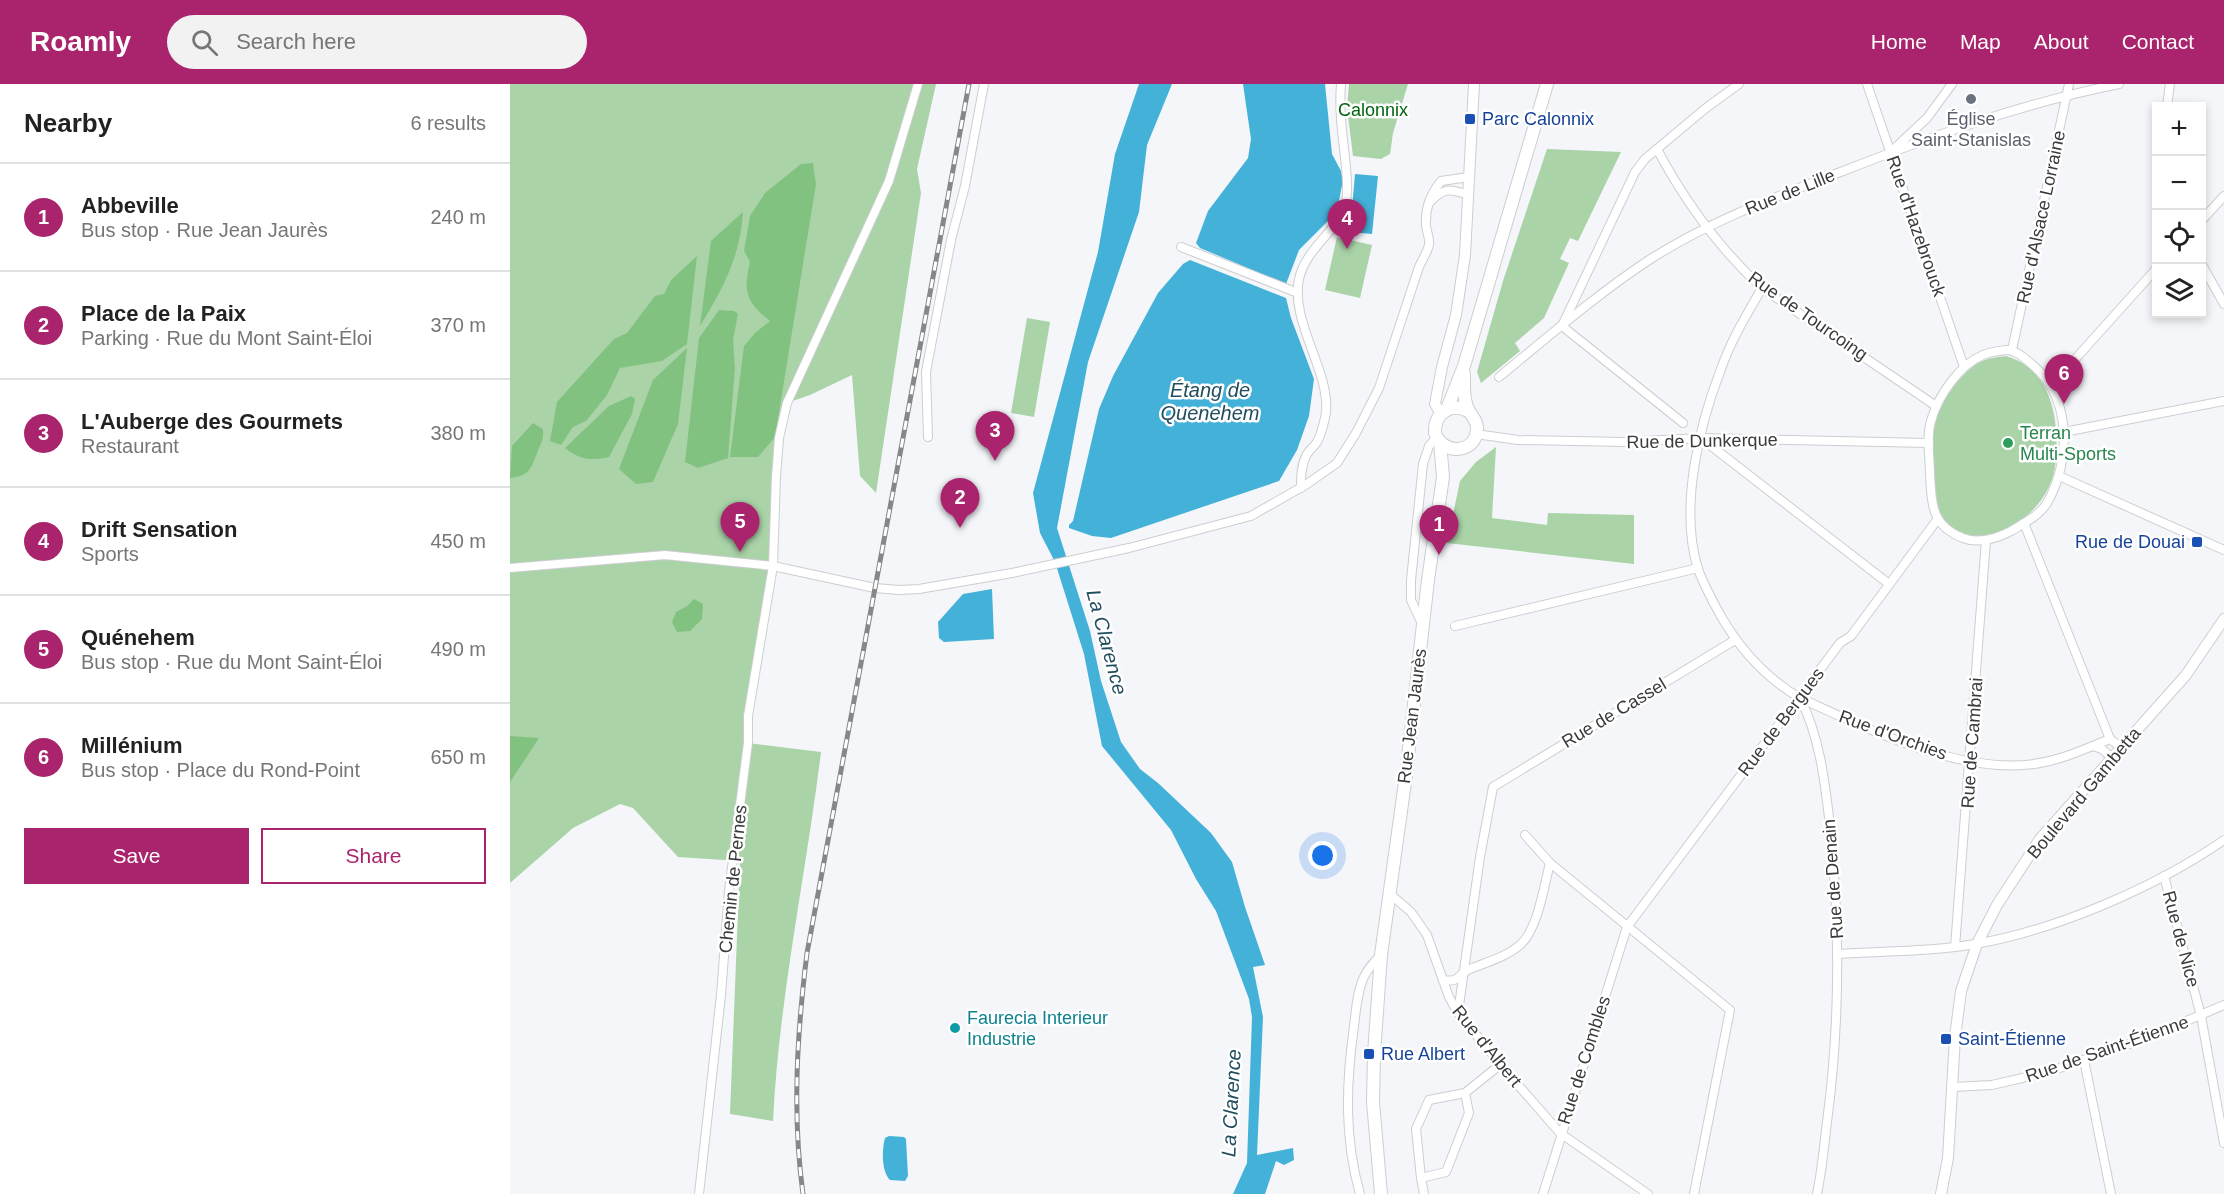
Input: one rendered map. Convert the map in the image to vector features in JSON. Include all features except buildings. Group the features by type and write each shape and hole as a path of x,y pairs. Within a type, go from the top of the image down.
{"main road":[{"path":"1464,366 1464,394 1468,411 1476,421 1476,434 1471,443 1461,449 1450,448 1439,440 1435,427 1464,366 1547,84"},
{"path":"1444,411 1456,407 1468,411"},
{"name":"Rue Jean Jaurès","path":"1381,1194 1373,1102 1381,955 1443,477 1439,440"},
{"name":"Rue Jean Jaurès","path":"1443,477 1461,449"}],"street":[{"name":"Chemin de Pernes","path":"699,1194 719,1016 729,891 748,742 748,716 773,566 779,438 787,402 889,181 918,84"},
{"path":"928,437 926,372 984,84"},
{"path":"1301,488 1306,455 1317,442 1326,411 1322,380 1309,344 1298,293 1299,278 1309,255 1338,220 1346,203 1347,182 1341,123 1341,84"},
{"path":"1444,411 1435,404 1459,295 1465,255 1474,84"},
{"path":"1683,423 1562,326 1635,172 1645,159 1706,108 1739,84"},
{"name":"Rue d'Hazebrouck","path":"1867,84 1964,367"},
{"path":"1891,152 1927,118 1952,84"},
{"name":"Rue d'Alsace Lorraine","path":"2012,350 2069,84"},
{"name":"Rue de Lille","path":"1499,377 1601,293 1642,265 1707,227 1772,198 1983,119 2119,84"},
{"path":"2168,102 2170,84"},
{"name":"Rue de Tourcoing","path":"1657,149 1679,187 1738,266 1762,288 1936,406"},
{"path":"510,568 665,555 773,566 875,588 920,589 1129,548 1251,516 1301,488 1337,463 1356,433 1378,387 1414,279 1427,251 1430,242 1426,229 1431,192 1441,181 1469,177"},
{"path":"1428,205 1439,193 1448,190 1469,195"},
{"path":"2206,216 2224,196"},
{"path":"1181,247 1298,293"},
{"path":"2206,272 2224,304"},
{"path":"2052,385 2152,275"},
{"name":"Rue d'Orchies","path":"1762,288 1739,327 1721,368 1701,438 1690,497 1691,528 1698,568 1712,601 1735,640 1758,668 1784,689 1800,698 1902,742 1971,763 2015,766 2041,763 2110,739"},
{"path":"2012,350 2037,367 2052,385 2064,432 2059,476 2046,505 2024,523 2006,534 1986,540 1966,540 1950,532 1937,520 1931,481 1930,423 1936,406 1964,367 1984,355 2012,350"},
{"path":"2064,432 2224,401"},
{"name":"Rue de Dunkerque","path":"1476,434 1518,440 1612,442 1701,438 1929,443"},
{"path":"1701,438 1888,584"},
{"path":"1423,626 1411,600 1411,580 1423,464 1429,446 1439,440"},
{"path":"2059,476 2224,550"},
{"name":"Rue de Bergues","path":"1627,927 1840,643 1851,636 1937,520"},
{"path":"2024,523 2110,739 2122,748"},
{"name":"Rue de Cambrai","path":"1955,947 1971,763 1986,540"},
{"path":"1455,626 1698,568"},
{"name":"Boulevard Gambetta","path":"1941,1194 1948,1158 1960,991 1977,944 1997,905 2040,839 2186,675 2224,619"},
{"name":"Rue de Cassel","path":"1466,970 1480,857 1493,787 1735,640"},
{"name":"Rue de Denain","path":"1800,698 1818,749 1827,799 1834,870 1838,954 1835,1063 1817,1194"},
{"path":"2093,746 2102,749 2112,758"},
{"path":"1525,835 1550,863 1730,1010 1694,1194"},
{"path":"1838,954 1955,947 1977,944 2039,928 2079,914 2164,876 2224,840"},
{"path":"1443,980 1457,980 1466,970 1506,955 1522,944 1535,920 1550,863"},
{"name":"Rue de Nice","path":"2164,876 2201,1016 2224,1143"},
{"name":"Rue d'Albert","path":"1390,894 1411,912 1427,935 1449,997 1458,1013 1560,1133 1648,1194"},
{"name":"Rue de Combles","path":"1542,1194 1627,927"},
{"path":"1360,1194 1352,1165 1347,1126 1350,1053 1362,979 1381,955"},
{"path":"1458,1013 1466,970"},
{"name":"Rue de Saint-Étienne","path":"1952,1087 1992,1085 2022,1079 2144,1039 2224,1005"},
{"path":"2084,1060 2111,1194"},
{"path":"1424,1194 1416,1129 1429,1100 1465,1093 1501,1064"},
{"path":"1421,1178 1446,1172 1469,1113 1465,1093"}],"green space":[{"path":"510,84 936,84 917,169 921,193 876,493 860,476 852,375 787,403 779,438 773,566 748,743 821,752 781,1028 773,1121 730,1114 740,861 678,857 633,808 620,804 573,828 510,883"},
{"name":"Calonnix","path":"1349,84 1408,84 1393,133 1390,154 1381,159 1353,156 1347,108"},
{"path":"1547,149 1621,152 1578,241 1570,238 1560,259 1569,263 1544,318 1515,343 1520,351 1481,383 1477,372 1503,281"},
{"path":"813,163 816,184 775,437 758,457 730,457 744,346 770,321 756,308 748,296 747,281 750,262 744,251 750,216 765,193 801,164"},
{"path":"743,212 738,244 729,272 700,326 711,241"},
{"path":"1337,237 1372,245 1360,298 1325,290"},
{"path":"697,256 687,344 662,361 620,368 607,395 586,421 573,427 561,445 550,441 557,402 614,339 627,333 655,296 664,294 671,280"},
{"path":"719,310 734,311 738,314 733,340 735,368 728,458 698,468 685,462 699,338"},
{"path":"1027,318 1050,322 1034,417 1011,413"},
{"path":"687,348 678,424 653,482 636,484 619,469 653,380"},
{"path":"2006,356 2021,362 2033,372 2049,397 2056,427 2055,468 2045,494 2026,516 1998,532 1967,536 1948,527 1937,512 1932,451 1934,424 1955,385 1973,366 1983,361"},
{"path":"631,396 635,399 632,414 609,457 586,458 565,448 609,406"},
{"path":"533,423 543,429 543,433 533,463 521,476 510,478 512,446"},
{"path":"1496,447 1492,518 1547,525 1548,513 1634,515 1634,564 1447,543 1460,481 1476,462"},
{"path":"694,599 703,604 702,619 690,631 677,632 672,622 676,612"},
{"path":"510,736 539,738 510,782"}],"water":[{"path":"1139,84 1172,84 1147,145 1139,212 1088,362 1057,528 1090,631 1101,681 1121,742 1140,769 1211,833 1232,862 1265,965 1253,967 1263,1017 1257,1155 1293,1148 1294,1160 1284,1165 1276,1161 1265,1194 1233,1194 1247,1163 1252,1017 1249,999 1216,911 1196,879 1171,830 1102,746 1084,654 1055,562 1040,533 1033,493 1098,252 1115,154"},
{"path":"1243,84 1325,84 1332,154 1343,180 1339,201 1333,216 1299,250 1286,284 1200,248 1196,243 1208,211 1248,158 1251,139"},
{"path":"1355,174 1378,176 1372,234 1350,232"},
{"name":"Étang de Quenehem","path":"1190,260 1286,298 1291,318 1314,379 1309,416 1297,450 1279,481 1111,538 1092,536 1069,528 1073,521 1099,409 1113,376 1158,293 1183,264"},
{"path":"992,589 994,639 944,642 939,638 938,622 963,594"},
{"path":"889,1136 906,1139 908,1176 905,1181 890,1180 885,1171 883,1148 885,1138"}],"railway":[{"path":"803,1194 798,1134 797,1074 807,953 969,84"}],"place":[{"name":"Église Saint-Stanislas","path":"1971,99"},
{"name":"Parc Calonnix","path":"1470,119"},
{"name":"Drift Sensation","path":"1347,249"},
{"name":"Millénium","path":"2064,404"},
{"name":"Terran Multi-Sports","path":"2008,443"},
{"name":"L'Auberge des Gourmets","path":"995,461"},
{"name":"Place de la Paix","path":"960,528"},
{"name":"Rue de Douai","path":"2197,542"},
{"name":"Quénehem","path":"740,552"},
{"name":"Abbeville","path":"1439,555"},
{"name":"Faurecia Interieur Industrie","path":"955,1028"},
{"name":"Saint-Étienne","path":"1946,1039"},
{"name":"Rue Albert","path":"1369,1054"}],"water label":[{"name":"La Clarence","path":"1107,642"},
{"name":"La Clarence","path":"1231,1103"}]}
